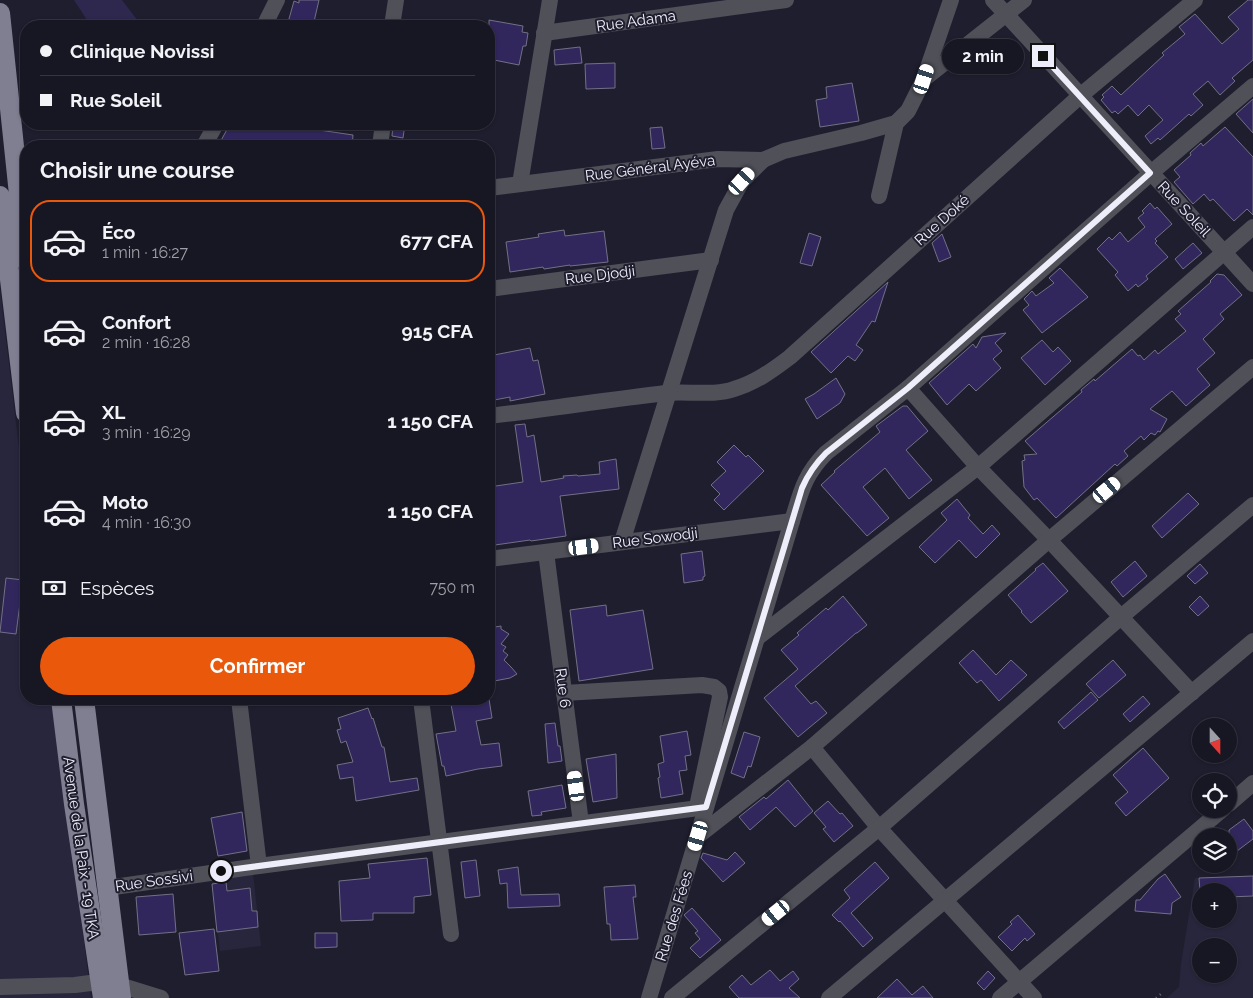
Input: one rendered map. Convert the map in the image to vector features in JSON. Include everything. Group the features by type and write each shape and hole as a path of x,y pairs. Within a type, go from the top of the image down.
{"main road":[{"path":"0,13 20,201"},
{"path":"0,196 20,363"},
{"name":"Avenue de la Paix - 19 TKA","path":"62,705 74,804 111,991"},
{"name":"Avenue de la Paix - 19 TKA","path":"85,705 107,888 111,991"},
{"path":"74,804 97,801"}],"street":[{"path":"267,20 278,0"},
{"path":"393,20 396,0"},
{"path":"520,184 550,0"},
{"name":"Rue Adama","path":"544,33 786,0"},
{"path":"879,196 896,123 908,112 924,79 951,0"},
{"name":"Rue Soleil","path":"993,0 1253,284"},
{"path":"924,79 1024,0"},
{"name":"Rue Doké","path":"495,415 669,393 732,390 770,372 790,357 1080,96 1194,0"},
{"name":"Rue des Fées","path":"649,998 698,836 701,808 808,474 826,453 908,388 1150,173 1253,86"},
{"name":"Rue Général Ayéva","path":"495,187 718,160 763,160 784,151 896,123"},
{"path":"622,542 726,210 742,181 763,160"},
{"path":"757,638 978,468 1253,227"},
{"name":"Rue Djodji","path":"495,288 711,260"},
{"path":"698,836 812,747 1049,540 1253,367"},
{"path":"908,388 978,468 1049,540 1192,693"},
{"path":"672,998 879,828 1121,617 1253,505"},
{"name":"Rue Sowodji","path":"495,558 792,521"},
{"name":"Rue 6","path":"546,552 581,824"},
{"path":"829,998 1253,641"},
{"path":"564,693 702,685 714,687 719,691 720,697 701,808"},
{"path":"240,705 259,866"},
{"path":"421,705 451,934"},
{"path":"812,747 879,828 1034,998"},
{"path":"1237,797 1253,783"},
{"name":"Rue Sossivi","path":"107,888 259,866 701,808"},
{"path":"1000,998 1212,818"},
{"path":"0,996 46,993 75,985 90,984 111,991 161,998"},
{"path":"0,987 46,993"}],"path":[{"path":"1156,998 1161,994"}],"shaded area":[{"path":"74,0 122,0 137,20 87,20"},
{"path":"0,290 20,457 20,705 55,705 91,998 0,998"},
{"path":"253,873 261,946 220,951 212,878"},
{"path":"1253,876 1253,998 1167,998 1179,987 1192,896 1192,928 1237,928 1237,883 1194,883 1195,878"}],"building":[{"path":"299,0 319,0 314,20 289,20 294,1 299,3"},
{"path":"1248,0 1253,0 1253,60 1232,78 1235,81 1220,95 1208,81 1193,94 1203,105 1191,116 1189,114 1160,140 1158,138 1151,144 1145,136 1163,120 1149,105 1138,116 1128,105 1118,114 1115,111 1112,113 1101,100 1104,97 1102,95 1112,86 1121,95 1164,55 1162,53 1185,34 1179,27 1195,14 1222,44 1239,29 1228,17"},
{"path":"495,21 523,26 522,32 528,33 526,46 523,46 519,65 495,60"},
{"path":"580,47 582,63 555,65 554,50"},
{"path":"615,63 615,88 586,89 585,64"},
{"path":"852,83 859,121 820,127 816,100 827,98 826,87"},
{"path":"1253,99 1253,133 1236,114"},
{"path":"662,127 665,148 652,149 650,128"},
{"path":"1225,127 1253,157 1253,215 1247,209 1234,221 1213,199 1210,201 1204,194 1193,204 1174,182 1180,177 1174,170 1201,143 1203,146"},
{"path":"227,130 319,130 353,135 353,140 221,140"},
{"path":"392,130 404,130 403,138 392,136"},
{"path":"1150,203 1155,209 1157,207 1172,224 1155,239 1157,241 1155,243 1168,257 1146,276 1148,279 1138,287 1136,284 1128,291 1115,275 1118,272 1097,249 1109,237 1112,240 1120,232 1128,242 1145,227 1138,218 1144,213 1142,211"},
{"path":"564,230 565,236 604,231 608,262 544,269 543,267 510,272 506,242 539,237 538,234"},
{"path":"809,233 821,237 812,266 800,263"},
{"path":"942,234 951,257 939,262 932,243"},
{"path":"1193,243 1202,253 1183,269 1175,259"},
{"path":"1060,268 1088,297 1042,333 1023,310 1029,305 1024,299 1032,291 1036,296 1054,283 1049,278"},
{"path":"1217,274 1224,275 1242,295 1220,314 1224,319 1203,339 1215,353 1197,369 1210,385 1186,406 1172,391 1150,409 1167,419 1160,432 1158,431 1155,435 1151,433 1144,440 1141,436 1124,451 1128,456 1117,466 1115,464 1056,518 1037,498 1034,500 1024,487 1022,461 1025,460 1024,455 1037,454 1025,441 1082,392 1081,390 1094,379 1095,381 1132,349 1144,360 1155,350 1158,354 1186,331 1175,319 1181,314 1178,311 1211,282"},
{"path":"888,282 875,322 872,321 856,345 863,350 855,361 848,356 831,373 811,352"},
{"path":"1006,333 995,343 1002,351 993,359 1001,368 976,391 969,384 947,405 929,383 973,344 976,348 982,337"},
{"path":"1042,340 1053,352 1058,347 1071,361 1045,385 1021,358"},
{"path":"530,348 533,361 538,360 545,394 510,401 510,397 495,400 495,355"},
{"path":"836,378 845,394 840,403 817,419 805,399"},
{"path":"903,406 907,406 928,431 906,450 932,480 909,499 885,468 863,487 889,518 867,536 821,485 834,471 880,432 876,426"},
{"path":"525,424 527,437 534,435 541,482 564,478 563,476 600,474 599,462 616,459 619,489 560,496 566,536 495,545 495,486 523,482 515,425"},
{"path":"734,445 746,457 748,455 764,471 724,510 714,500 720,494 711,485 726,471 717,462"},
{"path":"1188,493 1199,504 1162,538 1152,526"},
{"path":"957,499 970,515 968,518 983,534 992,525 1000,534 976,558 959,540 935,563 919,547 947,520 941,513"},
{"path":"702,551 705,576 703,580 684,583 681,554"},
{"path":"1135,561 1147,576 1123,597 1111,582"},
{"path":"1043,563 1068,591 1031,623 1008,595"},
{"path":"1200,564 1208,573 1195,584 1187,576"},
{"path":"6,578 20,580 20,603 16,634 0,632"},
{"path":"843,596 867,625 795,686 811,704 816,701 827,713 798,737 764,698 798,669 781,650 799,635 797,633 826,608 828,610"},
{"path":"1200,596 1209,606 1198,616 1189,607"},
{"path":"606,605 607,616 643,610 653,669 579,681 570,610"},
{"path":"501,626 501,629 509,634 501,644 506,647 503,651 508,655 504,660 517,674 510,678 495,681 495,627"},
{"path":"973,650 996,675 1011,660 1027,675 999,701 981,680 977,683 959,663"},
{"path":"1113,660 1126,675 1099,698 1086,684"},
{"path":"1091,692 1098,700 1064,729 1058,722"},
{"path":"1143,696 1150,704 1130,722 1123,714"},
{"path":"451,705 490,705 492,718 476,721 481,745 499,743 502,766 446,776 444,766 442,766 436,734 456,731"},
{"path":"368,708 382,747 384,747 390,782 417,778 419,790 356,801 353,777 340,779 337,765 353,762 346,741 341,743 337,730 341,729 338,718"},
{"path":"555,723 562,761 548,763 545,724"},
{"path":"687,731 691,755 685,756 687,770 679,771 683,794 661,798 658,764 664,762 660,736"},
{"path":"744,732 760,737 751,767 748,766 744,778 731,773"},
{"path":"1143,748 1169,778 1126,816 1115,803 1128,792 1113,775"},
{"path":"616,754 617,798 593,802 586,759"},
{"path":"788,780 813,811 795,827 776,807 750,830 739,817 764,797 766,799"},
{"path":"562,785 566,808 541,812 542,815 532,816 528,791"},
{"path":"828,801 853,826 834,842 823,829 826,827 814,813"},
{"path":"242,812 247,851 218,856 211,818"},
{"path":"1244,819 1253,831 1253,839 1237,851 1237,828 1232,828"},
{"path":"735,852 745,863 723,882 701,858 703,853 727,860"},
{"path":"427,858 431,895 414,897 414,913 373,913 373,920 341,921 339,881 370,878 368,864"},
{"path":"476,860 480,896 465,898 461,862"},
{"path":"875,862 889,878 851,913 873,938 863,947 840,921 832,915 850,898 844,890"},
{"path":"518,867 521,895 559,894 560,906 508,908 507,883 500,884 498,870"},
{"path":"1165,874 1181,897 1172,903 1171,914 1135,911 1136,900 1140,900 1158,879"},
{"path":"1253,876 1253,896 1237,897 1237,883 1199,883 1199,878"},
{"path":"226,882 227,891 250,888 252,911 257,911 258,927 217,932 212,884"},
{"path":"635,885 636,897 633,897 638,939 611,940 610,924 607,924 604,887"},
{"path":"173,894 176,932 139,935 136,897"},
{"path":"692,908 721,940 700,958 690,948 700,939 695,933 698,931 684,915"},
{"path":"1018,915 1035,934 1027,941 1025,938 1012,951 998,937 1012,924 1010,922"},
{"path":"214,929 219,971 185,975 179,933"},
{"path":"315,933 337,933 337,947 315,948"},
{"path":"770,970 780,981 793,971 799,979 789,988 800,998 739,998 729,987 742,975 751,985"},
{"path":"988,971 995,978 984,990 977,983"},
{"path":"897,979 912,995 923,986 933,998 877,998"}],"route":[{"path":"221,871 706,807 802,488 808,474 826,453 908,388 1150,173 1043,56"}]}
